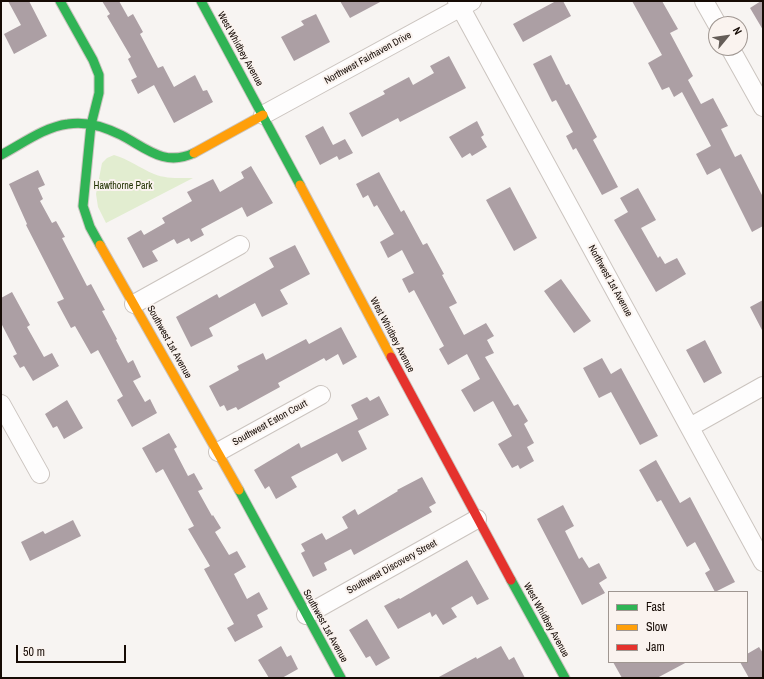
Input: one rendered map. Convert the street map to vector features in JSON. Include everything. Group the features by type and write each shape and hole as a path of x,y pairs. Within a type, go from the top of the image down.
{"street":[{"name":"Southwest 1st Avenue","path":"60,1 93,60 98,75 99,93 91,125 83,206 90,227 218,452 340,678"},
{"name":"West Whidbey Avenue","path":"201,1 477,519 565,678"},
{"path":"704,1 712,16"},
{"name":"Northwest Fairhaven Drive","path":"263,115 463,3"},
{"name":"Northwest 1st Avenue","path":"463,3 763,562"},
{"path":"734,56 763,107"},
{"path":"1,155 52,129 68,124 91,125 113,132 155,155 177,159 193,154 263,115"},
{"path":"134,304 240,245"},
{"path":"690,426 763,386"},
{"name":"Southwest Eston Court","path":"218,452 321,394"},
{"path":"1,404 40,474"},
{"name":"Southwest Discovery Street","path":"306,615 477,519"}],"green space":[{"name":"Hawthorne Park","path":"114,155 159,176 193,178 106,223 98,207 96,194 102,163 107,158"}],"building":[{"path":"8,1 29,1 47,36 14,54 4,34 21,25"},
{"path":"102,1 119,1 128,17 133,14 143,32 140,34 158,68 163,66 174,87 195,75 203,91 207,90 213,102 174,123 154,85 138,94 131,80 137,77 128,59 131,57 107,16 110,14"},
{"path":"340,1 382,1 350,18"},
{"path":"556,1 563,1 571,16 523,42 513,24"},
{"path":"632,1 662,1 678,29 670,33 693,76 688,80 701,104 713,98 728,126 721,129 735,157 741,154 763,197 763,226 752,232 720,168 707,175 696,154 711,146 682,92 674,97 669,87 662,90 648,63 662,55"},
{"path":"763,1 763,30 750,8"},
{"path":"316,14 330,42 294,61 281,37 304,25 301,21"},
{"path":"551,55 566,85 569,84 597,137 593,140 618,187 602,195 576,148 573,150 566,136 573,132 556,100 552,102 533,64"},
{"path":"449,56 466,88 400,122 398,118 362,137 349,113 385,94 383,91 409,77 413,85 434,73 430,66"},
{"path":"477,121 484,135 481,137 487,147 472,156 470,153 462,158 449,137"},
{"path":"323,126 333,145 345,139 353,153 339,160 337,156 320,165 305,136"},
{"path":"251,166 273,203 247,217 242,207 201,229 204,235 191,242 189,238 177,244 174,239 152,251 158,261 143,268 127,238 141,230 144,235 165,223 162,218 192,201 187,192 213,179 220,192 244,178 241,172"},
{"path":"38,170 45,185 38,188 43,199 40,201 52,223 56,221 65,237 62,238 87,286 91,284 105,310 102,311 128,363 133,360 141,377 133,381 145,402 150,399 157,413 132,427 117,400 123,396 98,350 91,354 75,326 71,328 57,302 64,299 26,225 27,224 9,184"},
{"path":"379,172 401,212 404,210 423,245 427,243 444,274 442,275 457,303 449,307 464,335 486,323 494,336 487,340 494,353 485,357 514,406 518,404 528,421 524,424 534,443 527,447 534,461 520,469 518,465 512,468 498,444 512,436 493,401 474,412 461,390 480,379 467,354 448,365 439,349 444,346 414,290 409,293 402,279 414,273 402,250 388,258 380,242 394,234 377,205 374,207 368,195 363,198 356,184"},
{"path":"510,187 537,238 514,251 486,200"},
{"path":"638,188 656,220 641,228 658,258 660,256 665,264 677,258 686,274 656,292 614,220 628,212 620,198"},
{"path":"295,245 310,274 280,290 288,304 262,317 255,303 209,328 213,336 191,347 176,317 217,294 219,298 274,267 269,258"},
{"path":"561,279 591,321 574,333 544,291"},
{"path":"12,292 30,325 27,327 44,357 52,353 59,366 33,381 24,366 20,368 13,356 17,354 1,323 1,298"},
{"path":"763,300 763,332 750,307"},
{"path":"341,327 357,357 343,365 338,354 326,361 324,358 278,383 280,387 238,410 236,407 227,411 224,405 220,407 209,386 239,370 237,366 263,353 266,360 306,339 309,344"},
{"path":"705,340 722,373 704,383 686,350"},
{"path":"602,358 611,374 621,368 658,436 640,445 611,392 599,398 583,368"},
{"path":"379,396 389,415 358,431 367,449 342,462 337,453 291,477 297,487 276,499 269,486 265,489 254,470 299,443 301,448 358,419 351,405 367,397 370,401"},
{"path":"67,400 83,428 64,439 57,426 53,428 45,414"},
{"path":"169,433 177,447 174,449 188,476 194,473 203,489 198,491 212,516 213,515 221,528 215,532 229,555 237,551 246,567 234,574 247,599 259,592 268,609 257,615 263,627 235,642 227,628 234,624 204,569 210,566 188,529 194,526 163,469 156,473 142,448"},
{"path":"656,460 680,503 690,497 735,582 714,591 705,573 710,570 695,542 687,547 661,500 657,502 639,470"},
{"path":"422,477 436,503 429,507 432,512 354,555 351,549 324,563 327,570 313,577 301,553 305,551 301,544 322,533 326,540 348,528 342,517 355,509 358,515 398,491 397,490"},
{"path":"563,505 574,526 565,531 579,559 582,557 589,568 599,563 607,578 599,583 605,593 582,605 537,519"},
{"path":"73,520 81,536 30,561 21,542 43,531 45,534"},
{"path":"467,560 489,599 477,605 472,596 451,608 457,617 443,625 436,614 432,617 430,612 398,629 384,606 399,598 400,599"},
{"path":"367,619 390,658 376,666 370,656 366,658 349,630"},
{"path":"281,646 287,657 291,655 298,669 282,678 269,678 258,660"},
{"path":"501,646 509,660 514,657 525,678 437,678 476,657 477,659"},
{"path":"759,647 763,653 763,678 749,678 741,663 748,663 748,653"},
{"path":"614,663 685,663 657,678 622,678"}],"traffic: fast":[{"path":"60,1 93,60 99,75 99,93 91,125 83,206 90,227 100,245"},
{"path":"201,1 300,185"},
{"path":"1,155 42,132 59,126 75,123 95,125 108,129 147,150 164,157 183,157 194,153"},
{"path":"239,490 341,678"},
{"path":"511,580 565,678"}],"traffic: slow":[{"path":"194,153 263,115"},
{"path":"300,185 391,357"},
{"path":"100,245 239,490"}],"traffic: jam":[{"path":"391,357 511,580"}]}
